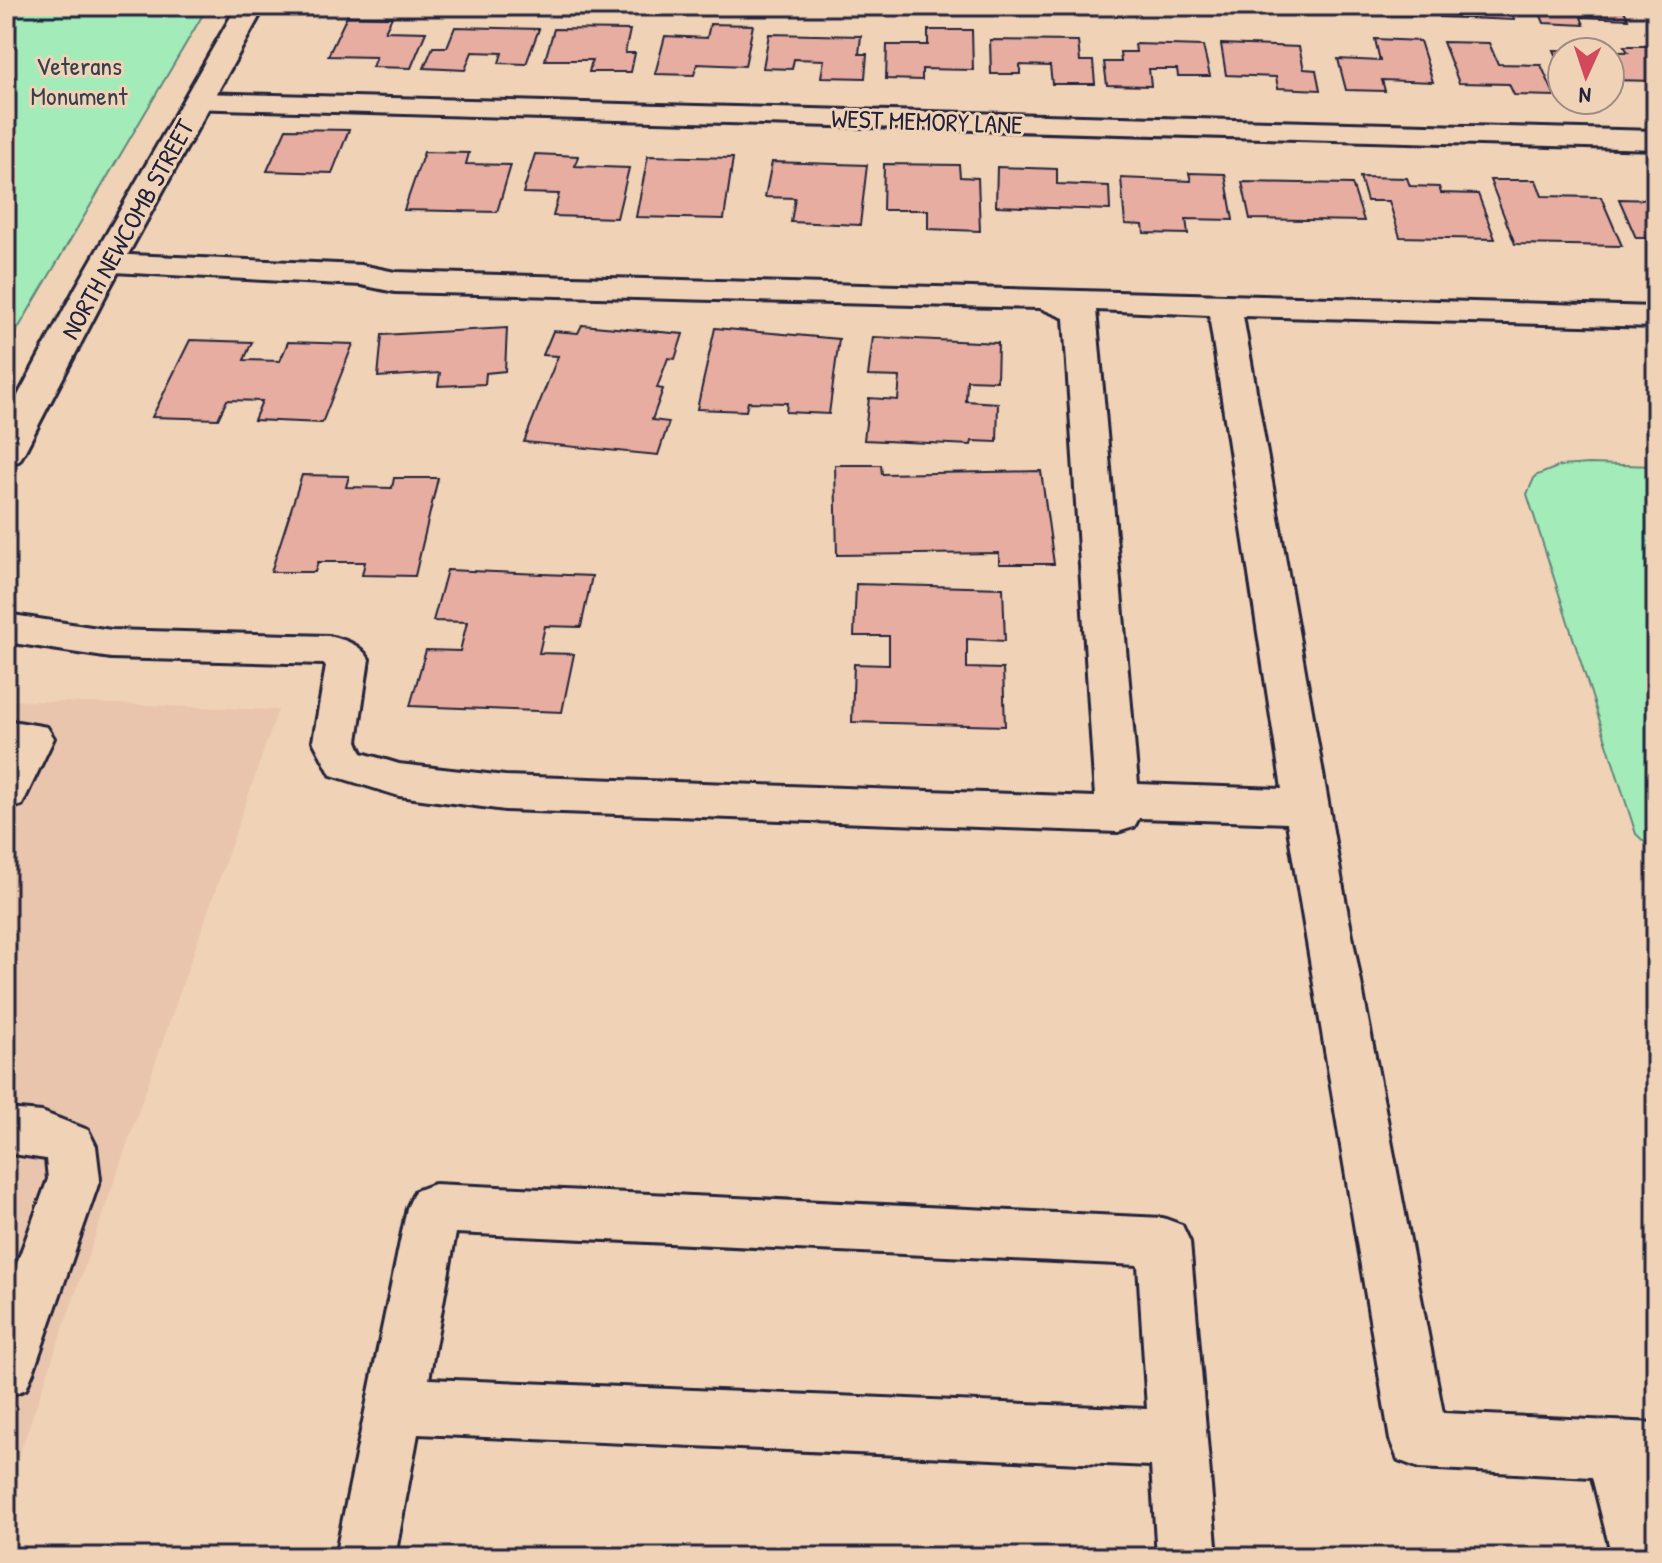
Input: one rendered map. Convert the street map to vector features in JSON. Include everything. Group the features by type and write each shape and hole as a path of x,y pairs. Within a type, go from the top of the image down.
{"street":[{"name":"NORTH NEWCOMB STREET","path":"6,453 99,276 251,6"},
{"name":"WEST MEMORY LANE","path":"198,102 1656,140"},
{"path":"99,276 283,294 353,291 395,282 1656,317"},
{"path":"6,628 111,644 329,650 348,659 335,741 346,764 399,780 505,793 1118,815 1081,313 1045,298"},
{"path":"1224,305 1306,807 1419,1440 1635,1451 1642,1557"},
{"path":"6,736 32,738 6,793"},
{"path":"1116,800 1306,807"},
{"path":"6,1131 42,1134 70,1146 74,1179 6,1370"},
{"path":"365,1557 434,1208 1163,1242 1187,1557"},
{"path":"394,1405 1178,1439"}],"shaded area":[{"path":"6,700 278,710 6,1493"}],"green space":[{"name":"Veterans Monument","path":"6,6 208,6 6,349"},
{"path":"1560,466 1656,466 1656,853 1636,834 1527,494 1535,476"}],"building":[{"path":"1185,6 1186,10 1120,8"},
{"path":"1318,6 1411,6 1414,15 1319,12"},
{"path":"1438,6 1510,6 1514,20 1440,17"},
{"path":"1537,6 1622,6 1628,19 1581,17 1584,25 1544,23"},
{"path":"347,16 392,17 385,31 426,32 411,68 372,67 376,57 328,56"},
{"path":"710,24 753,25 745,66 697,64 694,75 655,74 665,36 707,38"},
{"path":"455,27 539,29 526,64 499,63 502,53 472,52 465,70 424,68 433,47 447,47"},
{"path":"554,29 630,30 625,53 635,53 631,72 589,72 592,60 545,60"},
{"path":"928,30 972,30 973,70 922,69 922,80 886,79 887,45 928,45"},
{"path":"769,34 861,36 859,54 867,54 865,78 821,77 824,60 794,59 792,69 763,68"},
{"path":"1375,39 1420,41 1433,82 1382,80 1385,91 1346,90 1338,59 1380,61"},
{"path":"990,40 1078,41 1080,61 1093,61 1095,84 1052,84 1050,66 1020,65 1020,74 991,74"},
{"path":"1443,42 1489,43 1498,64 1541,65 1546,76 1546,96 1514,95 1509,84 1459,83"},
{"path":"1135,44 1203,46 1210,76 1178,76 1177,69 1149,69 1151,86 1107,85 1104,62 1121,62 1120,52 1136,52"},
{"path":"1221,44 1299,47 1304,69 1316,70 1320,90 1278,88 1276,77 1226,75"},
{"path":"1626,46 1652,46 1656,54 1656,81 1626,80"},
{"path":"286,129 349,130 332,173 267,171"},
{"path":"424,152 469,153 466,164 511,165 497,212 404,210"},
{"path":"535,154 578,156 575,166 629,168 617,218 553,216 559,194 523,193"},
{"path":"648,156 733,158 724,219 636,217"},
{"path":"772,162 867,165 860,225 791,222 795,198 765,197"},
{"path":"884,164 959,165 960,177 978,178 980,231 928,229 928,210 883,210"},
{"path":"997,167 1057,169 1057,184 1109,186 1110,210 996,206"},
{"path":"1189,173 1225,174 1233,220 1186,219 1188,234 1144,233 1143,225 1125,224 1121,178 1191,181"},
{"path":"1360,177 1407,178 1410,186 1439,187 1441,193 1478,194 1495,239 1400,237 1389,201 1367,201"},
{"path":"1490,180 1536,180 1542,196 1601,197 1622,246 1515,244"},
{"path":"1242,182 1352,184 1364,221 1250,219"},
{"path":"1619,199 1656,200 1656,238 1636,238"},
{"path":"582,325 683,334 675,359 668,358 657,388 663,389 652,420 669,422 658,455 524,442 558,356 543,355 553,331 578,333"},
{"path":"507,328 505,371 486,373 485,384 438,386 440,373 378,377 382,335"},
{"path":"715,328 839,339 829,414 786,412 787,403 748,402 746,411 697,409"},
{"path":"873,337 998,343 997,381 967,380 966,401 998,403 997,442 972,441 971,445 864,440 869,398 898,400 900,377 868,376"},
{"path":"190,340 252,342 244,360 280,361 288,342 353,344 322,423 254,420 262,401 227,400 218,419 152,417"},
{"path":"835,465 881,465 882,474 1041,471 1054,564 999,564 999,553 837,555"},
{"path":"302,475 349,476 346,487 392,488 394,478 438,478 415,576 362,575 365,562 318,562 315,572 271,572"},
{"path":"447,570 592,576 581,627 545,626 539,653 574,654 562,712 410,706 426,650 460,651 467,622 433,621"},
{"path":"856,584 1003,588 1005,641 967,639 967,668 1003,669 1005,726 852,722 854,664 889,665 889,636 854,636"}]}
